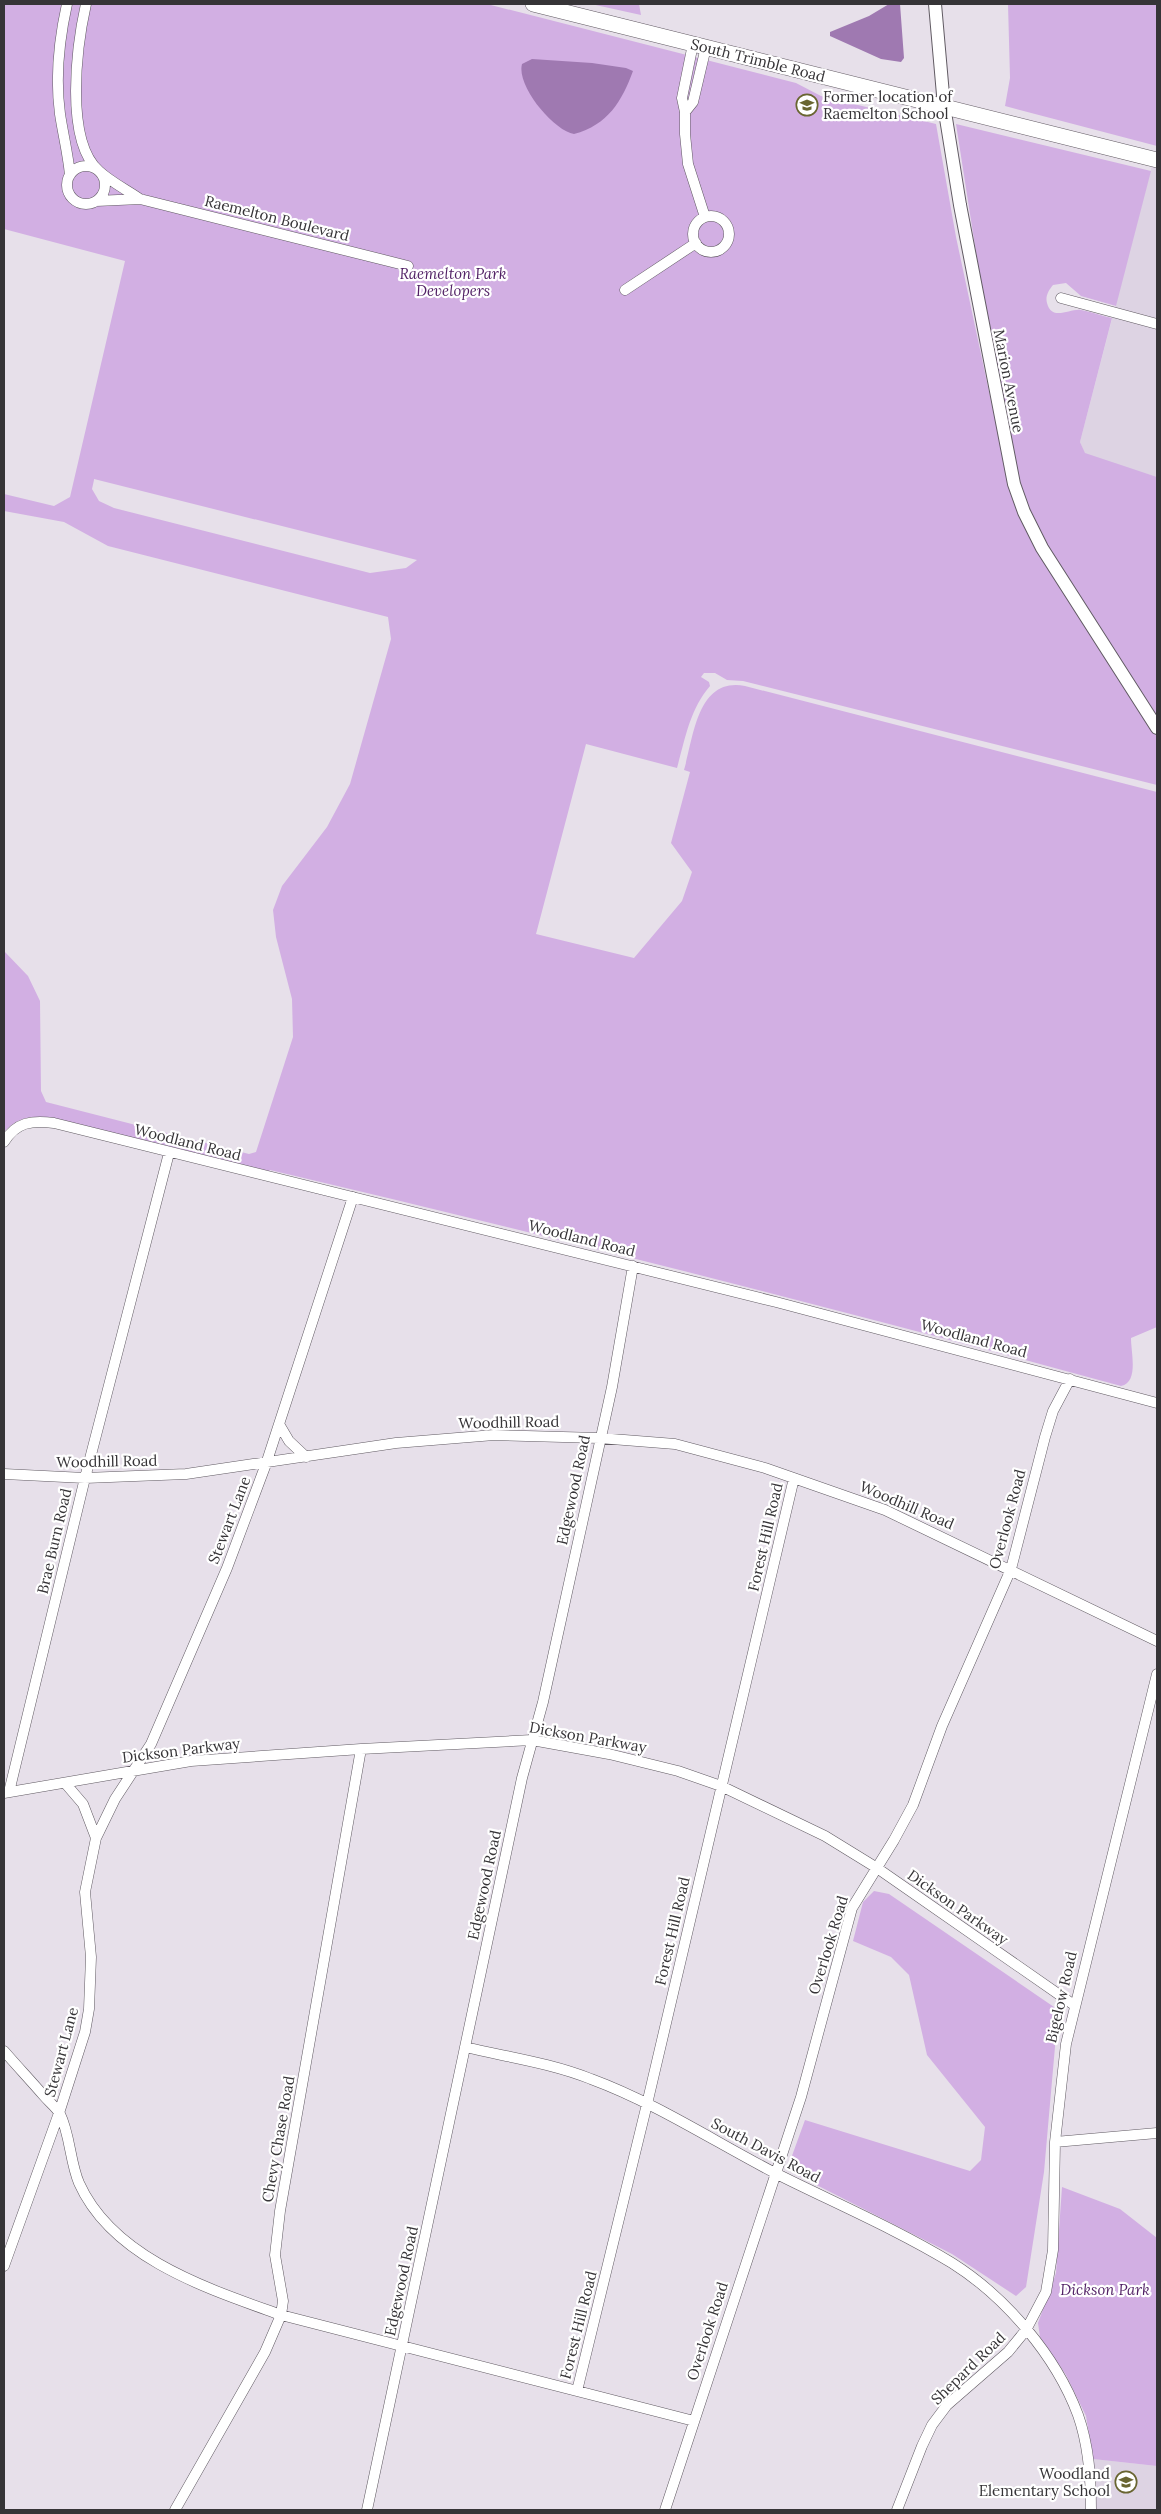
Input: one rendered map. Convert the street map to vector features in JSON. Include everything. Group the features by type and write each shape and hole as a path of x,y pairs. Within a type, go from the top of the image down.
{"main road":[{"name":"South Trimble Road","path":"533,4 1157,160"}],"street":[{"path":"68,4 60,43 58,78 60,114 70,175 67,184 73,198 81,203 96,201 104,192 105,186 102,175 98,170 85,166 77,169 70,175"},
{"name":"Raemelton Boulevard","path":"86,4 76,58 77,106 84,143 98,170 140,199"},
{"name":"Marion Avenue","path":"935,4 944,106 986,346 1009,465 1020,501 1042,548 1157,728"},
{"path":"700,45 693,102 685,112 686,150 705,217"},
{"name":"Raemelton Boulevard","path":"96,201 140,199 408,266"},
{"path":"717,216 726,223 728,240 725,245 716,251 705,250 696,243 694,228 705,217 717,216"},
{"path":"625,290 696,243"},
{"path":"1061,298 1157,324"},
{"name":"Woodland Road","path":"4,1142 9,1133 22,1124 41,1121 633,1266 1157,1403"},
{"name":"Brae Burn Road","path":"6,1792 169,1153"},
{"name":"Stewart Lane","path":"4,2266 59,2113 82,2042 89,2009 91,1957 86,1892 96,1838 115,1799 152,1744 206,1618 266,1464 354,1197"},
{"name":"Edgewood Road","path":"366,2510 522,1778 542,1702 599,1438 612,1387 633,1266"},
{"name":"Overlook Road","path":"665,2510 806,2080 852,1908 913,1805 942,1726 1011,1570 1050,1419 1070,1379"},
{"path":"278,1424 288,1441 306,1457"},
{"name":"Woodhill Road","path":"4,1474 85,1478 186,1474 266,1464 396,1443 514,1435 654,1441 690,1447 794,1478 893,1514 1157,1641"},
{"name":"Forest Hill Road","path":"578,2391 648,2104 794,1478"},
{"name":"Bigelow Road","path":"1026,2330 1046,2292 1050,2266 1055,2142 1061,2075 1074,2005 1157,1674"},
{"name":"Dickson Parkway","path":"6,1792 191,1761 361,1749 532,1740 637,1760 721,1786 825,1836 876,1868 1074,2005"},
{"name":"Chevy Chase Road","path":"175,2510 265,2352 281,2315 283,2301 276,2255 280,2210 361,1749"},
{"name":"Stewart Lane","path":"65,1783 84,1804 96,1838"},
{"name":"South Davis Road","path":"465,2047 575,2073 648,2104 954,2264 993,2295 1026,2330 1059,2376 1069,2394 1078,2417 1087,2453 1091,2510"},
{"path":"4,2051 59,2113 80,2184 111,2229 137,2249 183,2275 281,2315 402,2348 694,2421"},
{"path":"1055,2142 1157,2133"},
{"name":"Shepard Road","path":"897,2510 922,2446 932,2426 947,2405 991,2368 1026,2330"}],"shaded area":[{"path":"889,4 900,4 904,58 901,62 881,59 830,36 830,32 869,16"},
{"path":"532,59 592,63 626,68 633,71 624,92 605,118 596,125 574,134 557,125 547,116 531,95 525,84 522,64"},
{"path":"1157,146 1157,477 1089,456 1085,454 1080,442"},
{"name":"Woodland Elementary School","path":"1093,2459 1157,2466 1157,2510 1094,2510"}],"green space":[{"name":"Raemelton Park Developers","path":"4,4 487,4 796,83 821,96 936,124 956,237 1007,476 1049,570 1157,737 1157,785 743,681 727,680 715,673 704,673 701,677 709,682 710,686 693,714 677,768 586,744 536,934 634,958 682,901 692,872 671,843 690,772 684,770 700,712 707,700 717,691 729,686 745,686 1157,792 1157,1327 1131,1338 1133,1366 1127,1383 1121,1386 803,1301 590,1247 270,1170 268,1172 46,1117 23,1119 13,1124 4,1132 4,951 28,976 40,1001 41,1091 46,1102 249,1154 256,1152 293,1037 292,999 276,937 273,910 282,886 327,827 350,784 391,639 388,617 108,546 64,522 4,511 4,494 54,506 70,497 125,261 4,229","holes":["94,479 417,560 406,568 370,573 114,508 99,501 92,489"]},
{"path":"591,4 639,4 641,15"},
{"path":"1008,4 1157,4 1157,146 1005,106 1010,78"},
{"path":"956,124 1151,171 1116,306 1081,296 1066,283 1053,285 1048,293 1047,303 1049,309 1057,313 1081,310 1112,318 1080,442 1085,453 1157,477 1157,719 1056,562 1036,526 1022,492 989,336"},
{"path":"874,1891 889,1894 1054,2007 1057,2024 1044,2172 1026,2287 1016,2296 952,2254 795,2174 789,2164 805,2120 970,2171 981,2160 985,2127 927,2055 909,1975 891,1957 853,1941 863,1902"},
{"name":"Dickson Park","path":"1062,2187 1120,2209 1157,2238 1157,2466 1093,2459 1086,2416 1066,2375 1040,2337 1038,2323 1056,2273"}],"place":[{"name":"Former location of Raemelton School","path":"807,105"},
{"name":"Woodland Elementary School","path":"1126,2482"}]}
